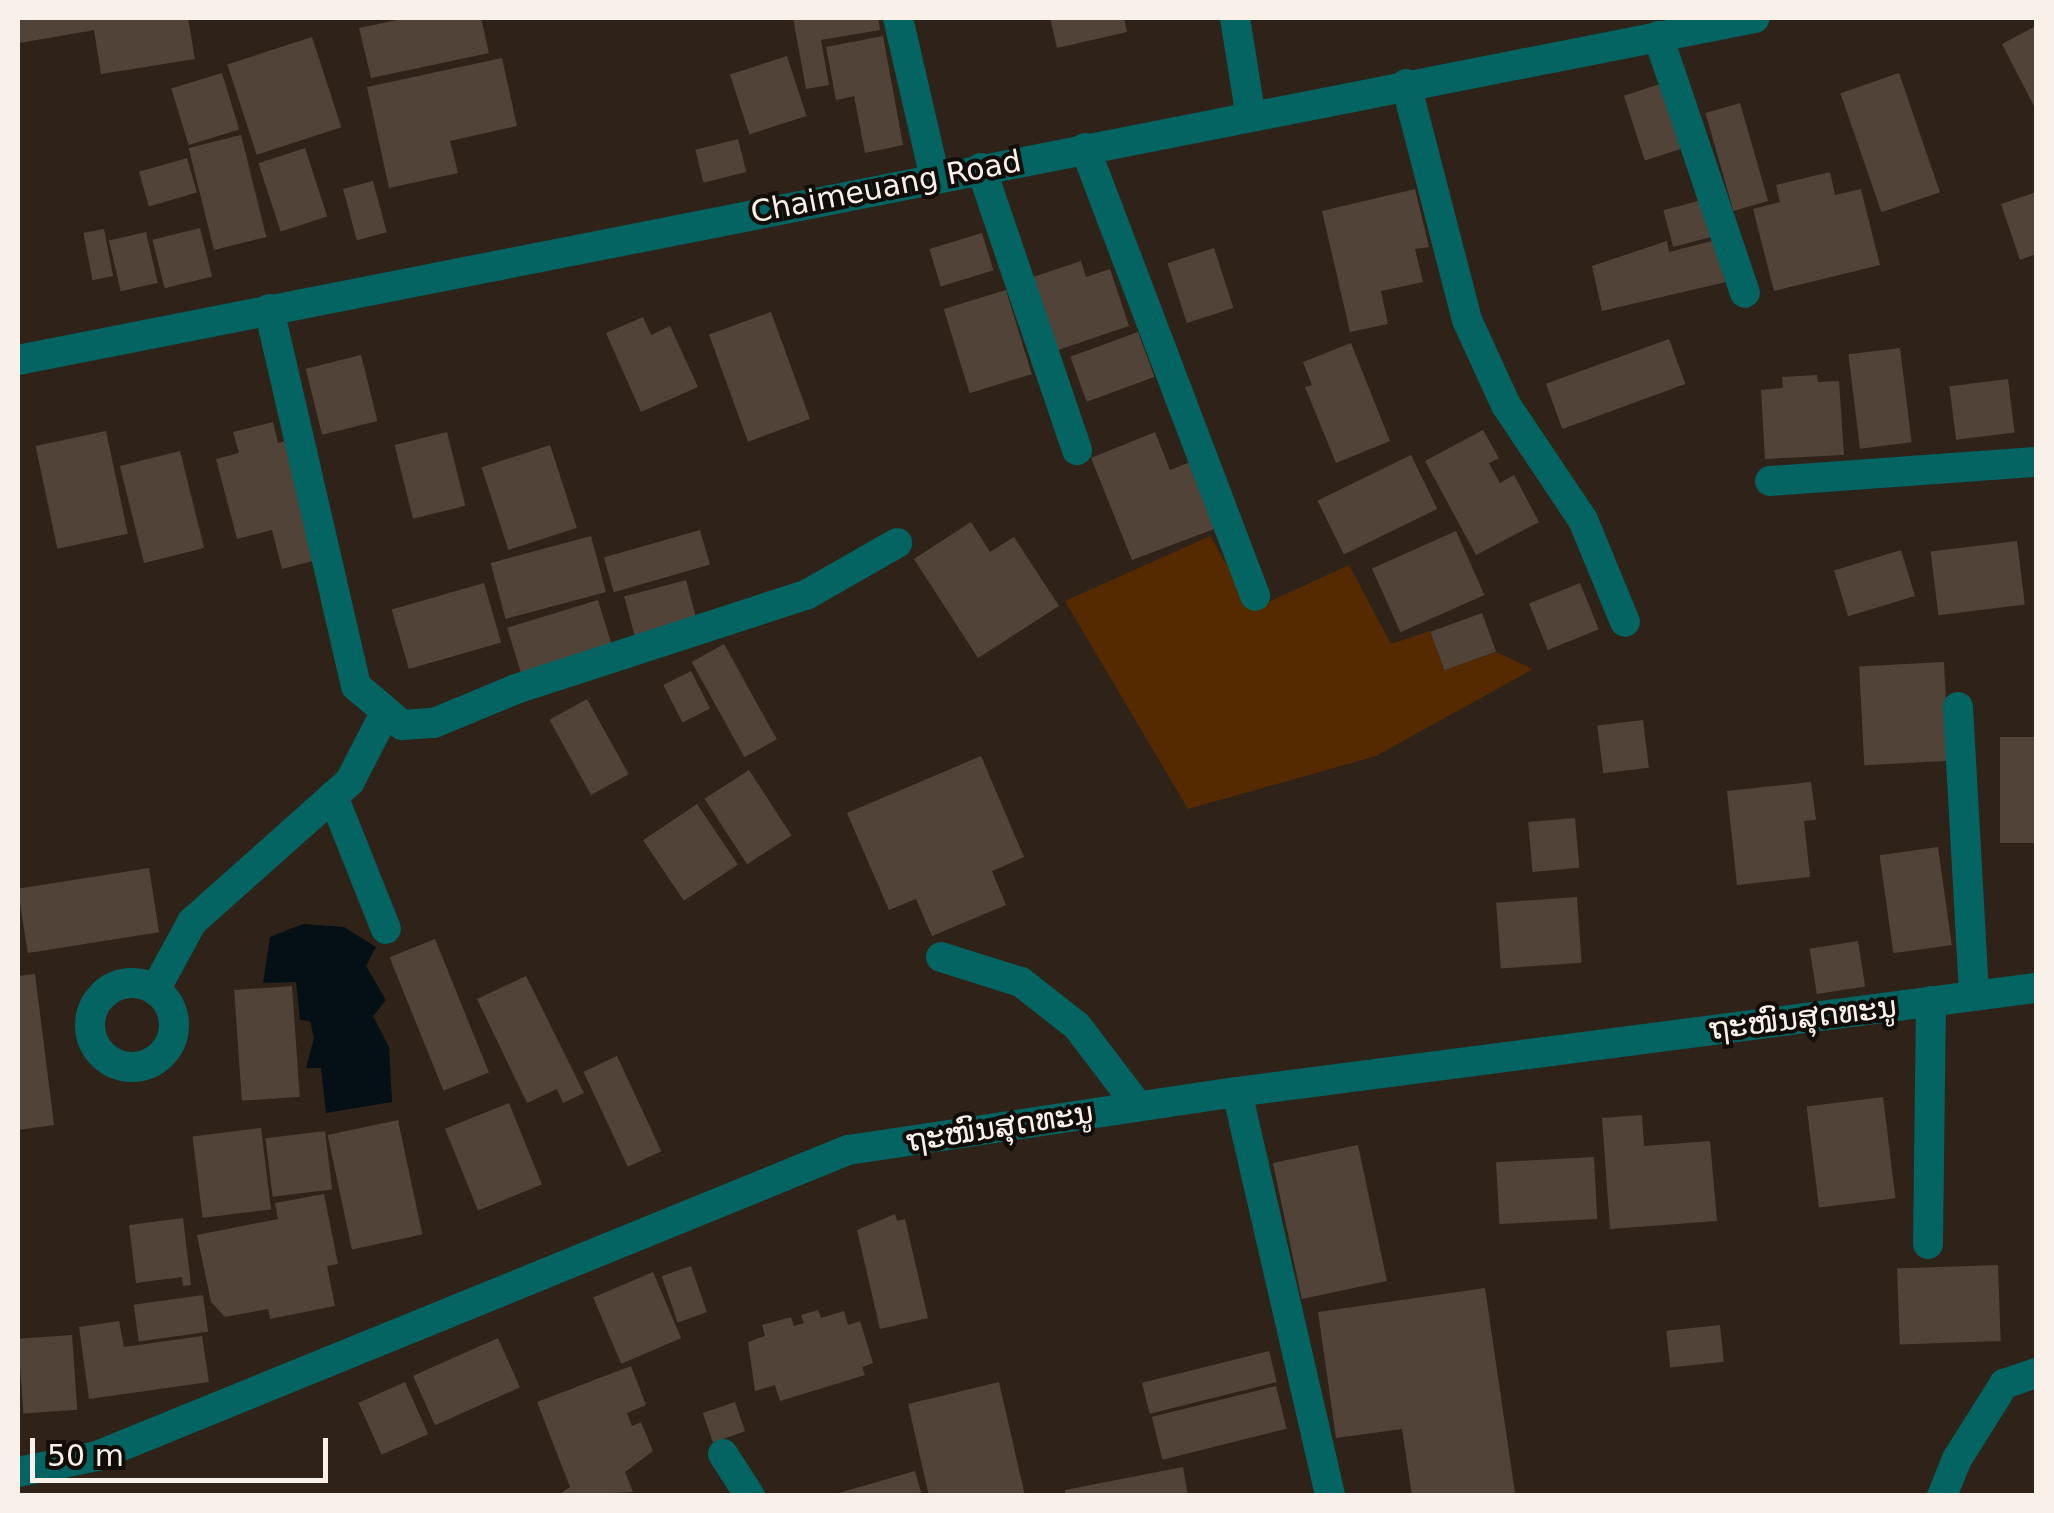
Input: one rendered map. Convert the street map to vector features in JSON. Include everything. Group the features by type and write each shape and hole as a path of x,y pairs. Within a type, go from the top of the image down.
{"street":[{"path":"898,18 935,178"},
{"path":"1235,18 1250,112"},
{"name":"Chaimeuang Road","path":"18,360 1250,112 1755,18"},
{"path":"1658,36 1745,293"},
{"path":"1406,84 1468,320 1506,405 1582,520 1624,622"},
{"path":"1085,148 1255,596"},
{"path":"981,168 1076,450"},
{"path":"269,309 356,686 384,715 402,725 434,723 516,689 806,595 897,543"},
{"path":"1770,482 2036,462"},
{"path":"1958,707 1974,996"},
{"path":"156,990 192,922 350,782 384,715"},
{"path":"334,796 386,929"},
{"path":"941,957 1021,982 1077,1026 1138,1106"},
{"name":"ຖະໜົນສຸດທະນູ","path":"18,1472 97,1456 848,1150 1237,1092 2036,988"},
{"path":"1928,1244 1931,1002"},
{"path":"1237,1092 1330,1496"},
{"path":"1942,1496 1957,1459 2004,1384 2036,1373"},
{"path":"723,1454 750,1496"}],"shaded area":[{"path":"1210,536 1253,609 1349,565 1391,644 1430,631 1444,670 1496,652 1533,669 1376,756 1188,809 1065,601"},
{"path":"303,924 344,927 376,947 366,966 386,1000 373,1016 389,1047 392,1102 326,1113 321,1068 306,1068 314,1038 310,1021 300,1020 296,982 263,983 270,937"}],"building":[{"path":"18,18 188,18 195,59 101,74 94,30 20,43"},
{"path":"407,18 481,18 489,53 371,78 359,28"},
{"path":"793,18 878,18 880,30 821,40 829,85 806,89"},
{"path":"1050,18 1124,18 1127,32 1057,48"},
{"path":"2036,26 2036,110 2002,44"},
{"path":"883,36 903,145 865,153 854,96 836,100 826,47"},
{"path":"312,37 341,127 257,155 227,65"},
{"path":"787,56 806,116 749,134 730,75"},
{"path":"502,58 517,126 450,141 458,173 389,188 367,87"},
{"path":"222,73 239,129 189,145 171,88"},
{"path":"1899,73 1940,192 1881,212 1840,93"},
{"path":"1660,84 1681,149 1645,160 1624,96"},
{"path":"1740,103 1768,201 1734,211 1705,113"},
{"path":"241,135 266,237 214,250 189,148"},
{"path":"738,139 746,172 704,183 695,150"},
{"path":"305,148 327,216 281,232 258,163"},
{"path":"187,158 197,193 149,206 139,172"},
{"path":"1830,172 1835,195 1861,189 1880,265 1774,291 1753,209 1780,202 1776,185"},
{"path":"373,181 387,232 357,240 343,189"},
{"path":"1415,189 1429,247 1415,249 1423,282 1381,291 1388,324 1350,332 1322,211"},
{"path":"2036,192 2036,254 2020,260 2001,204"},
{"path":"1702,200 1712,237 1673,247 1663,210"},
{"path":"200,228 212,277 165,288 152,240"},
{"path":"104,229 113,276 93,280 83,233"},
{"path":"146,232 158,283 121,291 109,241"},
{"path":"982,233 993,270 941,286 929,249"},
{"path":"1716,240 1726,282 1602,311 1592,266 1667,241 1669,252"},
{"path":"1214,248 1233,308 1187,323 1167,263"},
{"path":"1081,261 1086,277 1110,269 1129,326 1058,350 1033,277"},
{"path":"1006,290 1032,374 970,393 944,309"},
{"path":"771,312 810,419 748,442 709,335"},
{"path":"643,317 651,335 670,326 698,387 641,412 606,333"},
{"path":"1138,332 1154,377 1087,402 1070,357"},
{"path":"1669,339 1685,384 1562,429 1546,384"},
{"path":"1351,343 1390,441 1336,463 1305,387 1312,385 1303,362"},
{"path":"1900,348 1912,442 1860,449 1848,354"},
{"path":"361,355 377,421 322,435 306,369"},
{"path":"1817,375 1818,382 1839,381 1844,455 1765,459 1761,390 1783,388 1782,377"},
{"path":"2008,379 2015,433 1956,440 1949,386"},
{"path":"273,422 278,443 285,441 316,560 282,569 272,530 237,539 216,459 239,453 233,432"},
{"path":"1483,430 1499,458 1489,463 1500,483 1514,475 1539,522 1476,555 1425,461"},
{"path":"106,431 128,534 57,549 36,446"},
{"path":"447,432 465,506 413,519 395,445"},
{"path":"1155,432 1170,470 1195,460 1214,529 1132,560 1091,458"},
{"path":"550,445 577,528 508,550 482,467"},
{"path":"180,451 204,548 144,563 120,466"},
{"path":"1411,455 1437,509 1344,555 1318,501"},
{"path":"971,522 990,552 1014,537 1059,606 978,658 914,559"},
{"path":"700,530 710,565 614,592 604,558"},
{"path":"1456,531 1484,595 1400,632 1372,568"},
{"path":"591,536 606,592 506,619 491,563"},
{"path":"2017,541 2025,605 1938,615 1931,552"},
{"path":"1901,550 1915,596 1848,616 1834,570"},
{"path":"686,580 697,620 635,636 624,597"},
{"path":"484,583 501,643 409,669 392,609"},
{"path":"1580,583 1599,629 1548,650 1529,604"},
{"path":"598,600 612,646 521,674 507,628"},
{"path":"1482,613 1496,652 1444,670 1430,632"},
{"path":"724,644 777,739 744,757 692,662"},
{"path":"1944,662 1949,761 1864,765 1859,666"},
{"path":"691,671 710,708 682,722 663,685"},
{"path":"587,699 629,774 591,795 549,720"},
{"path":"1643,720 1649,768 1603,773 1597,726"},
{"path":"2000,737 2036,737 2036,843 2000,843"},
{"path":"981,756 1024,857 992,871 1006,905 932,936 916,899 889,910 847,813"},
{"path":"749,770 791,835 747,864 705,799"},
{"path":"1811,782 1816,820 1804,821 1810,877 1737,885 1727,791"},
{"path":"697,804 738,865 684,901 643,840"},
{"path":"1575,818 1579,868 1533,872 1528,822"},
{"path":"1938,847 1952,945 1893,953 1880,855"},
{"path":"149,868 159,932 28,953 18,889"},
{"path":"1577,897 1582,963 1501,968 1496,903"},
{"path":"435,939 489,1073 444,1091 390,957"},
{"path":"1858,941 1865,986 1817,994 1810,949"},
{"path":"35,974 54,1125 18,1130 18,976"},
{"path":"526,976 584,1093 563,1103 557,1089 527,1103 477,999"},
{"path":"292,986 300,1097 242,1101 234,990"},
{"path":"617,1056 661,1151 628,1167 583,1072"},
{"path":"1883,1097 1895,1198 1819,1208 1807,1106"},
{"path":"509,1103 542,1185 478,1210 445,1129"},
{"path":"1642,1115 1644,1146 1710,1141 1717,1221 1610,1229 1602,1118"},
{"path":"398,1120 422,1234 352,1249 328,1135"},
{"path":"261,1128 271,1209 203,1218 193,1136"},
{"path":"325,1131 332,1190 273,1197 265,1138"},
{"path":"1358,1145 1387,1281 1302,1299 1273,1163"},
{"path":"1594,1157 1597,1219 1499,1224 1496,1162"},
{"path":"324,1194 338,1264 327,1266 335,1306 270,1319 268,1309 225,1317 211,1302 197,1235 278,1219 275,1203"},
{"path":"895,1214 897,1221 905,1219 928,1318 880,1329 857,1230"},
{"path":"183,1218 191,1285 183,1286 182,1277 136,1283 129,1225"},
{"path":"1998,1265 2001,1341 1900,1344 1897,1269"},
{"path":"691,1266 707,1312 678,1322 662,1276"},
{"path":"653,1272 681,1338 621,1364 593,1297"},
{"path":"1485,1288 1515,1493 1412,1496 1402,1429 1336,1438 1318,1312"},
{"path":"203,1295 208,1332 139,1341 134,1305"},
{"path":"818,1310 821,1318 844,1311 848,1325 860,1321 873,1363 862,1367 865,1375 780,1401 775,1385 755,1391 748,1342 765,1336 762,1325 791,1317 794,1326 804,1323 801,1315"},
{"path":"119,1321 124,1347 202,1336 209,1382 89,1399 79,1327"},
{"path":"1720,1325 1724,1362 1670,1367 1666,1331"},
{"path":"72,1335 77,1410 23,1414 18,1339"},
{"path":"498,1338 520,1387 435,1425 413,1376"},
{"path":"1269,1351 1277,1382 1150,1414 1142,1383"},
{"path":"631,1366 646,1405 627,1413 632,1426 641,1422 653,1451 625,1472 633,1492 557,1496 570,1487 537,1402"},
{"path":"405,1382 428,1434 382,1455 358,1403"},
{"path":"999,1382 1025,1496 929,1496 908,1404"},
{"path":"1276,1386 1287,1429 1162,1460 1152,1417"},
{"path":"735,1402 745,1431 713,1442 703,1413"},
{"path":"1183,1467 1188,1496 1066,1496 1065,1490"},
{"path":"915,1471 922,1496 835,1494"}]}
